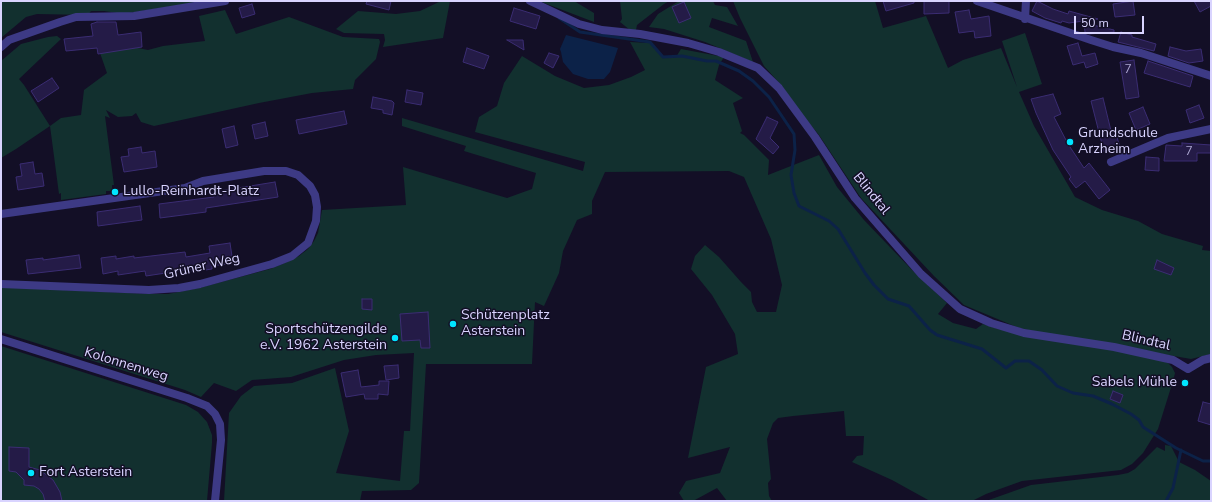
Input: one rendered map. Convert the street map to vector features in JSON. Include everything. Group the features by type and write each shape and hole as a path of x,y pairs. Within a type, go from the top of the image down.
{"street":[{"path":"1,47 9,40 76,17 134,16 225,1"},
{"name":"Blindtal","path":"530,1 579,24 602,30 640,34 688,43 719,52 758,68 779,88 815,137 855,198 921,274 960,309 992,323 1024,333 1120,348 1173,360 1188,369 1198,362 1211,358"},
{"path":"977,1 1113,47 1141,53 1211,76"},
{"path":"1025,18 1026,1"},
{"path":"1111,162 1168,138 1211,129"},
{"name":"Grüner Weg","path":"1,214 185,188 203,181 264,171 286,171 294,173 303,179 310,186 315,195 317,207 316,221 308,243 292,256 272,264 200,284 165,290 1,284"},
{"name":"Kolonnenweg","path":"1,339 187,398 207,406 215,414 220,424 221,440 215,501"}],"green space":[{"path":"1,1 206,1 123,14 104,11 91,11 88,15 37,14 26,17 1,38"},
{"path":"441,1 450,1 443,38 383,47 385,40 384,34 344,33 336,29 358,11 396,14 420,11"},
{"path":"539,1 574,1 594,13 594,22"},
{"path":"620,1 669,1 637,25 636,30 630,30 620,22 622,19"},
{"path":"679,1 713,1 715,5 727,7 738,26 712,18 709,27 746,41 753,62 705,42 664,29 649,27 658,14"},
{"path":"733,1 875,1 883,28 926,16 948,68 963,60 1001,48 1017,87 1002,41 1025,33 1042,84 1019,92 1034,126 1075,197 1102,210 1138,221 1162,234 1203,246 1202,250 1211,251 1211,354 1191,359 1037,332 1019,328 964,305 934,276 861,198 819,135 800,112 782,86 764,66"},
{"path":"225,10 236,34 289,17 343,37 379,39 380,42 376,59 355,80 353,89 312,93 154,126 141,122 136,113 132,116 118,117 106,110 110,118 105,116 114,185 112,185 112,191 106,191 106,194 61,200 50,126 61,118 81,115 84,90 107,73 100,53 118,44 148,50 163,46 205,41 199,16"},
{"path":"57,36 61,39 19,79 50,126 1,158 1,61 21,44"},
{"path":"630,42 650,43 663,58 676,57 681,49 724,57 719,65 715,80 743,98 733,103 742,131 740,133 744,135 769,160 768,175 819,155 837,187 864,220 911,269 947,303 938,314 953,323 976,329 983,324 998,329 1122,351 1158,359 1168,363 1175,373 1173,381 1158,429 1143,453 1132,464 1121,470 1022,481 986,494 972,501 930,501 892,480 852,462 857,456 863,455 864,436 846,436 844,411 793,416 778,418 773,423 767,439 771,479 768,483 769,496 772,501 727,501 717,488 693,501 684,501 679,493 686,481 720,473 730,447 688,458 706,367 738,354 735,334 712,295 691,269 695,256 705,245 719,257 751,292 752,302 757,312 776,312 782,285 771,239 744,177 729,171 605,172 592,201 592,214 577,220 563,251 559,273 544,306 535,302 532,364 426,364 419,483 411,490 362,491 360,501 224,501 229,413 241,396 254,386 292,383 335,368 349,431 336,473 400,481 404,431 410,431 414,353 376,355 344,360 291,377 252,380 236,391 214,383 201,397 185,390 1,332 1,288 168,294 199,288 270,269 285,263 299,256 308,249 314,241 318,233 322,210 406,205 403,167 507,198 532,189 536,173 464,151 466,146 402,126 402,118 583,171 585,162 475,132 479,117 497,106 504,83 522,56 555,76 584,88 609,85 645,70"},
{"path":"1,346 186,405 198,412 207,422 212,435 207,501 1,501"},
{"path":"1165,445 1171,446 1179,462 1195,470 1211,481 1211,501 986,501 1031,485 1128,473 1135,469 1157,447 1165,451"}],"water":[{"path":"566,35 618,48 610,72 604,79 588,79 573,74 563,62 560,49"}],"building":[{"path":"367,1 391,1 389,10 366,4"},
{"path":"883,1 914,1 914,3 886,11"},
{"path":"924,1 949,1 949,13 924,14"},
{"path":"1037,1 1068,14 1069,11 1098,19 1069,23 1062,21 1061,23 1045,18 1032,11"},
{"path":"1133,1 1135,15 1115,17 1113,4"},
{"path":"1194,1 1211,1 1211,6 1200,12"},
{"path":"684,2 691,18 679,23 672,7"},
{"path":"252,4 255,14 242,18 239,8"},
{"path":"514,8 540,16 536,29 510,21"},
{"path":"969,10 971,19 989,16 991,36 975,38 974,31 959,33 955,12"},
{"path":"97,22 116,22 118,35 141,32 142,47 98,54 97,48 66,51 64,39 93,36 91,24"},
{"path":"1084,23 1114,30 1114,32 1089,34 1085,32"},
{"path":"1121,32 1156,44 1154,51 1118,42"},
{"path":"507,40 523,40 524,50"},
{"path":"1078,43 1082,56 1095,53 1098,64 1086,68 1084,62 1073,65 1067,46"},
{"path":"1170,47 1186,51 1201,49 1203,61 1189,63 1168,56"},
{"path":"467,48 489,56 484,69 463,62"},
{"path":"549,53 559,56 553,68 544,63"},
{"path":"1134,60 1139,97 1126,99 1120,62"},
{"path":"1148,61 1193,76 1190,87 1144,73"},
{"path":"52,78 59,88 38,102 31,91"},
{"path":"407,90 423,93 421,105 405,102"},
{"path":"1053,94 1061,114 1054,117 1068,144 1084,168 1089,163 1110,190 1099,199 1085,181 1076,188 1069,179 1071,177 1053,150 1036,113 1031,99"},
{"path":"373,97 392,101 394,103 392,115 383,113 383,110 371,108"},
{"path":"1103,98 1112,135 1116,134 1120,147 1104,152 1091,101"},
{"path":"1199,105 1204,118 1190,123 1186,110"},
{"path":"1143,107 1150,124 1136,130 1129,113"},
{"path":"344,111 347,124 299,134 296,120"},
{"path":"767,117 778,122 770,138 779,147 773,154 756,139"},
{"path":"265,122 268,136 255,139 252,125"},
{"path":"234,126 238,145 226,148 222,129"},
{"path":"1182,143 1211,145 1211,153 1197,153 1197,161 1164,161 1166,145 1182,146"},
{"path":"141,147 142,153 155,151 157,167 124,172 121,157 129,156 128,149"},
{"path":"1146,157 1159,158 1159,171 1145,170"},
{"path":"33,162 35,174 42,173 44,186 18,190 16,177 22,176 20,164"},
{"path":"275,182 278,197 206,208 206,212 160,218 159,204 214,197 213,192"},
{"path":"140,206 142,220 98,226 97,212"},
{"path":"230,243 233,263 212,266 212,269 192,272 192,269 146,276 145,271 118,275 118,271 103,274 101,258 116,256 116,259 134,256 134,258 185,252 186,257 210,253 209,246"},
{"path":"79,255 81,268 28,274 26,260 43,258 43,260"},
{"path":"1157,260 1174,268 1171,275 1154,269"},
{"path":"362,299 372,299 372,310 362,309"},
{"path":"428,312 430,348 421,348 420,340 402,341 400,314"},
{"path":"398,365 399,378 386,380 384,366"},
{"path":"358,370 361,387 379,385 379,381 389,381 388,395 378,394 378,399 365,399 364,394 346,397 341,373"},
{"path":"1113,391 1123,395 1120,403 1110,399"},
{"path":"1203,402 1211,404 1211,425 1198,421"},
{"name":"Fort Asterstein","path":"9,447 29,448 29,467 40,470 53,480 60,492 62,501 45,501 43,494 39,489 34,486 24,485 24,480 16,472 9,471"}],"waterway":[{"path":"559,18 580,32 650,42 663,57 682,56 707,61 716,61 739,71 753,81 769,97 794,134 795,150 791,175 794,193 799,206 829,221 838,229 865,273 874,285 888,299 909,306 930,330 937,335 982,349 1006,368 1015,361 1029,361 1042,370 1057,386 1073,393 1093,396 1112,404 1131,414 1139,420 1143,427 1176,448 1203,461 1211,461"},
{"path":"1166,501 1173,488 1181,450"}],"place":[{"name":"Grundschule Arzheim","path":"1070,142"},
{"name":"Lullo-Reinhardt-Platz","path":"115,192"},
{"name":"Schützenplatz Asterstein","path":"453,324"},
{"name":"Sportschützengilde e.V. 1962 Asterstein","path":"395,338"},
{"name":"Sabels Mühle","path":"1185,383"},
{"name":"Fort Asterstein","path":"31,473"}]}
